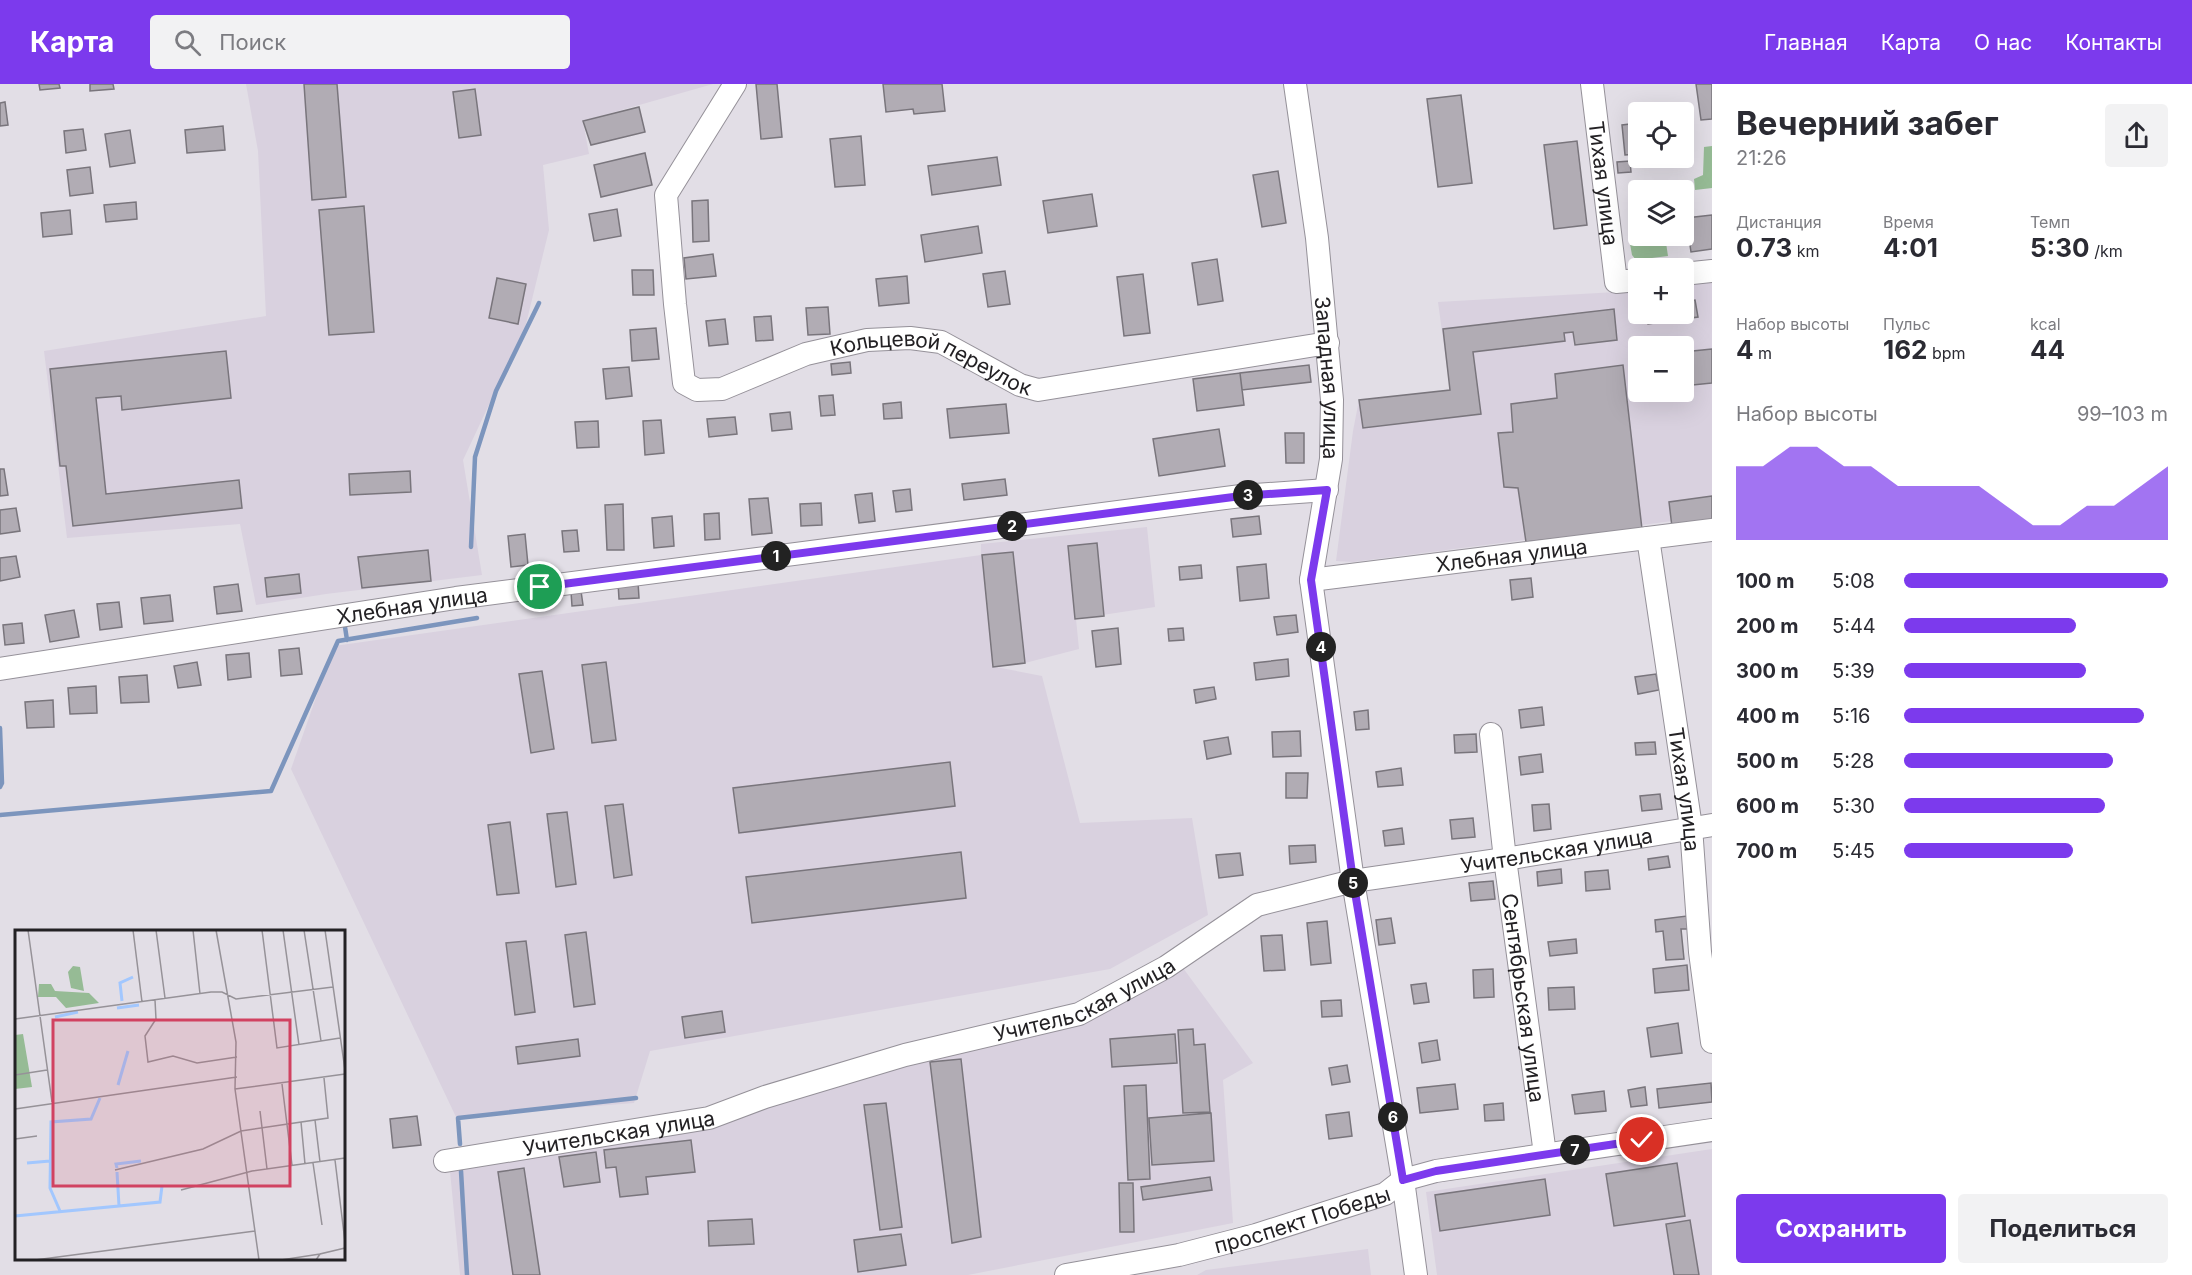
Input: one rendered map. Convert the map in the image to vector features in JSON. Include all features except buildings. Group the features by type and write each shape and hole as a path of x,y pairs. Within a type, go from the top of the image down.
{"street":[{"name":"Кольцевой переулок","path":"735,84 666,195 684,383 698,390 722,389 806,354 867,340 910,338 941,342 1020,385 1038,390 1328,344"},
{"name":"Западная улица","path":"1295,84 1317,238 1332,400 1331,459 1311,580 1353,880 1403,1180 1416,1275"},
{"name":"Тихая улица","path":"1592,84 1627,281"},
{"path":"1694,273 1712,271"},
{"name":"Хлебная улица","path":"0,669 468,596 1241,496 1327,490"},
{"name":"Хлебная улица","path":"1311,580 1712,530"},
{"name":"Тихая улица","path":"1648,538 1701,826 1700,952 1712,1042"},
{"name":"Сентябрьская улица","path":"1491,734 1505,859 1545,1154"},
{"name":"Учительская улица","path":"445,1161 709,1119 765,1097 905,1054 1079,1014 1166,967 1257,905 1353,880 1505,859 1701,826"},
{"name":"проспект Победы","path":"1066,1275 1179,1256 1256,1235 1385,1194 1403,1180 1436,1171 1712,1131"}],"shaded area":[{"path":"246,84 713,84 583,121 589,154 543,165 549,230 525,328 463,460 482,575 256,605 240,524 67,538 44,351 266,316 258,151"},
{"path":"1712,278 1712,516 1353,562 1336,561 1359,400 1450,390 1438,302 1628,290 1628,324 1694,324 1694,280"},
{"path":"1147,527 1155,607 1076,619 1079,649 1025,663 996,667 1042,676 1080,823 1192,818 1208,915 1110,969 650,1051 634,1103 456,1117 291,769 334,646 981,555 981,544"},
{"path":"1183,968 1253,1063 1223,1080 1233,1223 968,1275 460,1275 450,1171 920,1054"},
{"path":"1712,1149 1712,1275 1437,1275 1426,1192"},
{"path":"1368,1249 1371,1275 1197,1275 1206,1270"}],"green space":[{"path":"1712,146 1712,188 1695,190 1694,179 1703,175 1704,147"},
{"path":"1630,246 1666,246 1668,256 1634,258"}],"waterway":[{"path":"471,547 475,457 496,391 539,303"},
{"path":"0,815 271,791 338,641 477,618"},
{"path":"345,627 347,640"},
{"path":"0,728 2,783 0,787"},
{"path":"460,1144 458,1118 636,1098"},
{"path":"461,1171 467,1275"}],"route":[{"path":"540,587 1241,496 1327,490 1311,580 1353,880 1403,1180 1436,1171 1642,1140"}]}
